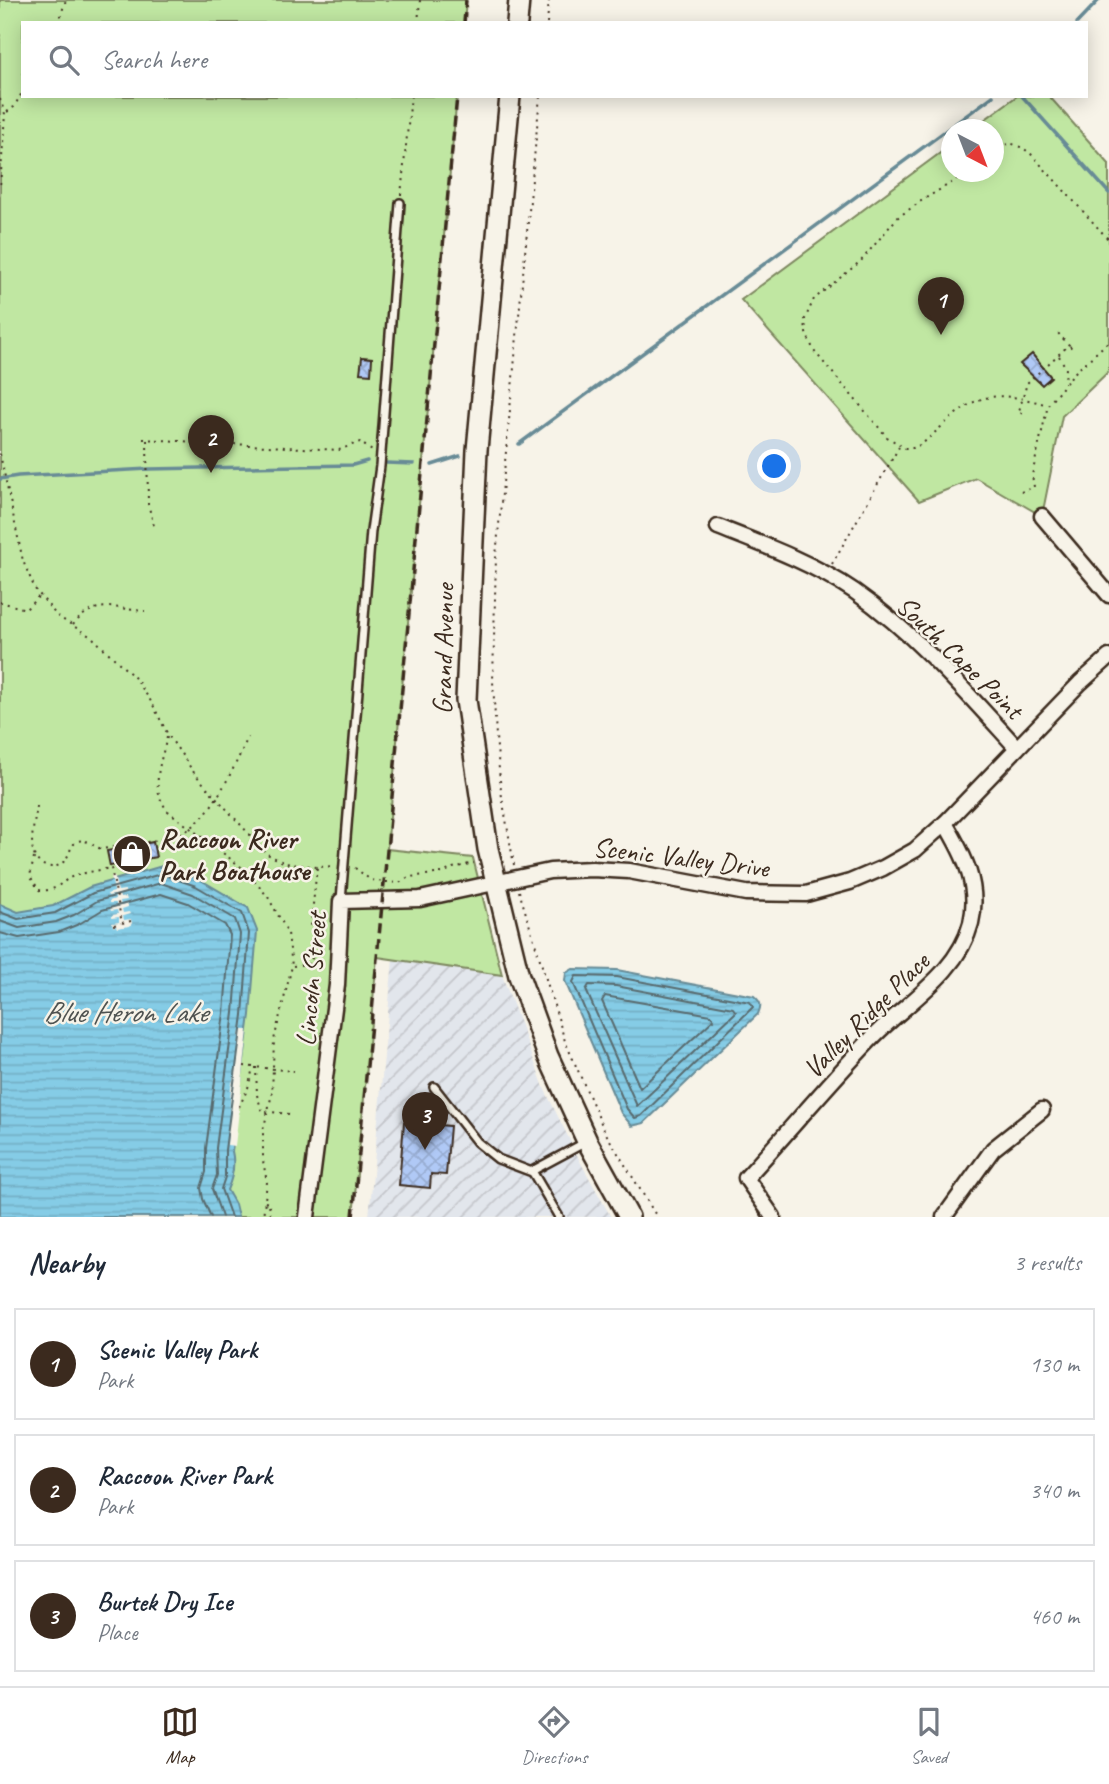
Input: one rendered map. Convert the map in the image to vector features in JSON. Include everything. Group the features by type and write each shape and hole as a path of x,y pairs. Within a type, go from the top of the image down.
{"main road":[{"path":"517,21 519,0"},
{"name":"Grand Avenue","path":"510,98 477,450 466,700 485,834 495,884 523,987 548,1056 587,1141 629,1217"}],"street":[{"path":"1042,516 1109,595"},
{"name":"South Cape Point","path":"718,527 783,552 853,591 914,638 1017,748"},
{"name":"Scenic Valley Drive","path":"495,884 550,872 592,869 629,871 746,893 806,894 850,882 915,850 1109,657"},
{"name":"Valley Ridge Place","path":"773,1217 746,1178 872,1038 951,964 967,935 974,905 970,873 964,856 945,823"},
{"name":"Lincoln Street","path":"307,1217 337,985 341,901 420,899 495,884"},
{"path":"944,1217 993,1149 1042,1110"},
{"name":"Lincoln Street","path":"313,1173 314,1217"}],"lane":[{"path":"341,901 371,531 381,458 400,203"},
{"path":"434,1087 477,1142 498,1159 532,1172 559,1217"},
{"path":"532,1172 587,1141"}],"path":[{"path":"59,21 66,0"},
{"path":"418,21 421,0"},
{"path":"547,21 549,0"},
{"path":"5,114 14,107 21,95"},
{"path":"400,203 411,98"},
{"path":"515,866 501,791 496,737 493,681 496,556 540,98"},
{"path":"0,99 5,114 0,187"},
{"path":"1004,144 1023,148 1109,240"},
{"path":"953,182 897,218 860,261 814,299 805,319 806,333 814,351 887,437 899,446 913,448 922,444 974,400 987,396 1022,398 1048,405"},
{"path":"1056,331 1074,351"},
{"path":"1021,492 1034,487 1032,475 1048,405 1065,384 1109,341"},
{"path":"1021,414 1019,411 1027,383 1069,345"},
{"path":"1058,355 1066,368 1065,384"},
{"path":"143,439 338,450 360,442 381,458"},
{"path":"147,440 150,487 148,504 154,526"},
{"path":"826,574 899,446"},
{"path":"0,454 23,561 39,595 57,616 101,645 136,679 152,703 167,735 216,799 267,854 285,863 317,867"},
{"path":"0,602 26,609 39,595"},
{"path":"73,625 95,608 145,611"},
{"path":"167,735 158,779 160,802 190,829 245,870 268,897 288,933 292,965 274,1040 272,1094 262,1146 267,1182 263,1217"},
{"path":"34,857 42,865 55,867 66,860 71,848 78,841 103,849 177,835 190,829 216,799 248,737"},
{"path":"37,806 30,876 39,890 55,889 73,876 111,868 122,923"},
{"path":"506,856 512,854"},
{"path":"519,891 565,1041 605,1132 657,1217"},
{"path":"114,925 131,921"},
{"path":"244,1066 295,1071"},
{"path":"239,1107 255,1067"},
{"path":"255,1067 258,1100 262,1111 289,1114"},
{"path":"264,1202 269,1203 270,1214 273,1216"}],"shaded area":[{"path":"393,959 502,975 545,1090 611,1217 369,1217"}],"green space":[{"path":"0,0 466,0 464,21 21,21 21,98 457,98 387,849 473,858 502,975 377,957 353,1217 0,1217"},
{"path":"1014,98 1051,98 1109,164 1109,371 1062,416 1042,516 976,478 919,501 741,300 941,152 941,182 1004,182 1004,119 986,119"}],"water":[{"name":"Blue Heron Lake","path":"162,866 199,879 248,908 257,931 250,1015 232,1151 233,1170 227,1190 235,1204 238,1217 0,1217 0,904 18,912 53,906 90,887"},
{"path":"573,969 617,970 754,996 760,1008 758,1014 644,1123 632,1126 621,1113 565,981 566,973"}],"pier":[{"path":"114,875 118,891 125,890 125,893 119,894 120,898 126,897 127,900 120,901 121,906 128,904 128,907 122,909 123,913 130,914 123,916 124,920 131,919 130,926 113,927 112,923 119,922 119,917 112,918 112,915 118,914 117,910 111,911 110,908 116,907 116,903 109,903 115,899 114,895 107,894 114,892 111,876"},
{"path":"240,1030 248,1030 235,1146 227,1145 231,1087 236,1069"}],"building":[{"path":"1032,354 1051,377 1042,385 1020,364"},
{"path":"362,357 372,358 371,374 360,373"},
{"name":"Raccoon River Park Boathouse","path":"153,842 156,857 110,866 107,851"},
{"path":"404,1122 450,1126 446,1175 431,1174 430,1188 399,1185"}],"waterway":[{"path":"1079,21 1099,0"},
{"path":"519,444 990,98"},
{"path":"1024,98 1109,193"},
{"path":"432,465 460,456"},
{"path":"0,479 149,469 353,465 367,461"},
{"path":"386,463 414,464"}],"railway":[{"path":"464,21 466,0"},
{"path":"353,1217 457,98"}],"place":[{"name":"Scenic Valley Park","path":"941,335"},
{"name":"Raccoon River Park","path":"211,473"},
{"name":"Raccoon River Park Boathouse","path":"132,854"},
{"name":"Burtek Dry Ice","path":"425,1150"}]}
